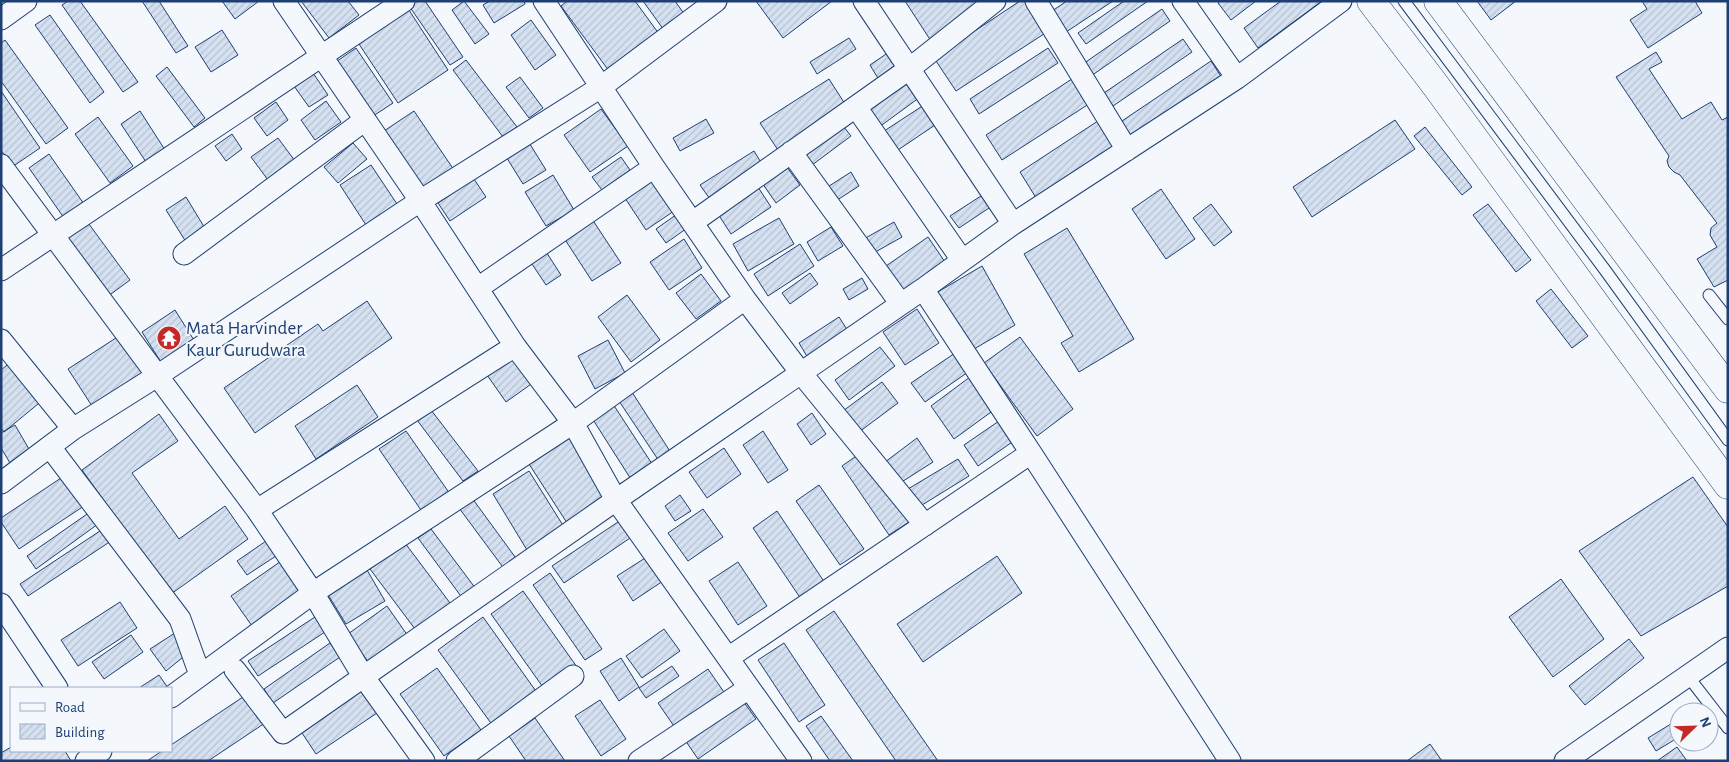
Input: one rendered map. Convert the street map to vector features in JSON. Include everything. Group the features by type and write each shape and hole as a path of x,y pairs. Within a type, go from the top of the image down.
{"main road":[{"path":"1371,1 1451,106 1728,485"},
{"path":"1438,1 1728,389"}],"street":[{"path":"284,1 323,56 516,346 573,423 616,500 801,761"},
{"path":"1,270 404,1"},
{"path":"1,483 73,429 420,201 601,87 716,1"},
{"path":"864,1 1013,224"},
{"path":"693,222 909,69 996,1"},
{"path":"1036,1 1127,150"},
{"path":"1183,1 1237,78"},
{"path":"235,670 282,733 923,289 1013,224 1237,78 1341,1"},
{"path":"551,4 601,87 745,299 802,373 925,525"},
{"path":"856,107 962,260"},
{"path":"184,254 365,120"},
{"path":"792,152 901,304"},
{"path":"1,165 156,376 258,510 313,593 363,676 424,761"},
{"path":"478,288 654,167"},
{"path":"923,289 1230,761"},
{"path":"172,696 313,593 573,423 745,299"},
{"path":"1,340 73,429"},
{"path":"258,510 516,346"},
{"path":"50,447 180,619 200,675"},
{"path":"728,658 1031,453"},
{"path":"1,604 56,687"},
{"path":"1564,761 1728,648"},
{"path":"457,761 574,676"},
{"path":"639,761 749,688"}],"lane":[{"path":"1404,1 1728,440"},
{"path":"1709,295 1728,319"},
{"path":"1687,675 1728,728"}],"building":[{"path":"68,1 80,1 138,82 123,92 62,5"},
{"path":"142,1 159,1 188,46 176,53"},
{"path":"222,1 259,1 235,19"},
{"path":"301,1 348,1 359,15 329,38"},
{"path":"409,1 425,1 463,57 450,65 407,3"},
{"path":"464,1 489,34 475,44 452,10"},
{"path":"490,1 524,1 525,4 494,23 483,5"},
{"path":"567,1 635,1 662,38 612,75 561,6"},
{"path":"643,1 675,1 687,18 666,33"},
{"path":"756,1 832,1 783,38"},
{"path":"905,1 986,1 931,41"},
{"path":"1020,1 1027,1 1047,32 956,91 934,58"},
{"path":"1067,1 1113,1 1066,32 1052,11"},
{"path":"1124,1 1148,1 1086,44 1078,33"},
{"path":"1220,1 1256,1 1231,20 1218,3"},
{"path":"1281,1 1322,1 1258,48 1244,28"},
{"path":"1477,1 1516,1 1491,20"},
{"path":"1642,1 1695,1 1702,13 1648,48 1630,20 1647,9"},
{"path":"405,4 448,70 398,103 355,38"},
{"path":"1162,9 1170,21 1091,76 1083,64"},
{"path":"50,15 104,92 90,103 35,25"},
{"path":"531,20 556,55 535,70 511,35"},
{"path":"222,30 238,55 211,72 195,47"},
{"path":"849,38 856,49 817,74 810,62"},
{"path":"1183,39 1192,52 1113,106 1104,93"},
{"path":"5,40 68,128 46,144 1,81 1,43"},
{"path":"356,48 393,103 370,118 333,64"},
{"path":"1048,48 1058,63 979,114 970,99"},
{"path":"892,50 902,65 879,80 870,65"},
{"path":"1656,52 1662,62 1649,69 1682,119 1711,102 1722,120 1728,117 1728,280 1714,287 1697,259 1717,247 1710,235 1711,228 1717,223 1680,175 1669,167 1667,161 1669,156 1616,77"},
{"path":"466,60 517,127 503,137 453,70"},
{"path":"1211,61 1222,78 1130,141 1119,123"},
{"path":"167,67 205,118 194,127 156,76"},
{"path":"313,73 328,95 309,107 294,86"},
{"path":"1078,75 1095,100 1002,160 986,135"},
{"path":"520,77 543,108 529,118 506,87"},
{"path":"910,78 923,95 875,130 863,113"},
{"path":"829,79 847,107 778,150 760,123"},
{"path":"1,91 40,148 12,167 1,150"},
{"path":"326,101 341,122 315,140 301,120"},
{"path":"276,102 288,120 267,136 254,118"},
{"path":"927,103 941,121 892,154 878,135"},
{"path":"601,109 628,146 590,172 564,135"},
{"path":"140,111 167,153 148,165 121,124"},
{"path":"414,111 454,170 424,191 384,131"},
{"path":"98,117 133,166 110,183 75,134"},
{"path":"706,119 714,133 680,151 673,138"},
{"path":"1101,119 1120,148 1038,201 1020,172"},
{"path":"1395,120 1415,149 1312,217 1293,187"},
{"path":"840,122 851,136 808,168 798,154"},
{"path":"1425,127 1472,187 1462,195 1414,136"},
{"path":"232,134 242,149 226,161 215,146"},
{"path":"278,138 295,161 268,180 251,157"},
{"path":"528,141 546,170 523,184 505,155"},
{"path":"353,143 367,159 338,183 324,167"},
{"path":"754,151 765,169 712,202 700,185"},
{"path":"49,154 84,204 64,218 29,168"},
{"path":"621,157 630,170 602,190 592,177"},
{"path":"784,163 800,185 776,203 760,180"},
{"path":"371,165 397,204 366,225 340,185"},
{"path":"851,172 859,186 831,204 823,190"},
{"path":"553,175 574,210 546,226 525,192"},
{"path":"650,176 674,211 646,230 623,195"},
{"path":"474,179 486,197 450,221 438,203"},
{"path":"756,184 771,207 731,234 716,211"},
{"path":"1161,189 1195,239 1166,259 1132,209"},
{"path":"984,194 992,206 959,228 950,216"},
{"path":"186,197 206,230 186,242 166,210"},
{"path":"1211,204 1232,232 1214,246 1193,218"},
{"path":"1488,204 1531,260 1516,272 1473,215"},
{"path":"680,212 690,226 666,243 656,229"},
{"path":"590,216 621,263 592,281 562,235"},
{"path":"779,218 794,244 748,271 733,244"},
{"path":"86,220 130,280 107,297 63,237"},
{"path":"894,222 902,237 870,255 862,240"},
{"path":"831,227 843,246 818,261 807,242"},
{"path":"1067,228 1134,339 1079,372 1061,343 1073,336 1024,254"},
{"path":"928,237 945,262 903,291 886,266"},
{"path":"684,239 702,268 669,290 650,262"},
{"path":"800,244 814,266 768,296 754,274"},
{"path":"543,247 561,275 546,285 528,258"},
{"path":"982,266 1015,325 969,352 936,293"},
{"path":"810,273 818,284 790,304 782,293"},
{"path":"701,274 721,301 696,319 676,293"},
{"path":"862,278 868,289 849,300 843,289"},
{"path":"1551,289 1588,336 1572,348 1536,301"},
{"path":"627,295 660,340 631,362 598,317"},
{"path":"367,301 392,338 255,433 224,388 318,324 323,331"},
{"path":"917,309 939,343 905,365 883,332"},
{"name":"Mata Harvinder Kaur Gurudwara","path":"175,310 197,345 164,367 142,332"},
{"path":"839,317 848,331 808,358 799,343"},
{"path":"119,336 142,373 92,406 68,369"},
{"path":"1020,337 1073,409 1037,436 984,363"},
{"path":"608,340 625,373 595,389 578,356"},
{"path":"880,347 895,366 849,400 835,380"},
{"path":"958,351 971,370 925,402 911,383"},
{"path":"515,355 534,382 506,402 487,375"},
{"path":"12,361 44,399 4,432 1,428 1,370"},
{"path":"974,374 998,407 954,439 931,406"},
{"path":"882,382 898,403 859,432 843,411"},
{"path":"357,385 378,417 316,459 295,426"},
{"path":"630,389 673,456 661,464 617,398"},
{"path":"611,401 656,470 634,484 590,415"},
{"path":"431,410 478,471 463,481 417,420"},
{"path":"812,413 826,434 811,445 797,424"},
{"path":"159,414 178,441 132,473 179,539 225,506 248,539 171,594 82,470"},
{"path":"1002,419 1015,440 978,466 964,445"},
{"path":"15,425 33,456 13,468 1,448 1,433"},
{"path":"406,431 450,494 423,513 379,449"},
{"path":"763,431 788,470 768,483 743,445"},
{"path":"571,437 611,499 569,526 529,464"},
{"path":"917,438 933,462 897,485 881,465"},
{"path":"724,448 741,474 707,498 689,472"},
{"path":"862,452 909,522 889,535 842,466"},
{"path":"958,459 969,476 914,510 903,492"},
{"path":"529,471 564,527 527,550 493,494"},
{"path":"64,476 84,506 19,549 1,522 1,518"},
{"path":"1693,477 1728,527 1728,586 1641,636 1579,551"},
{"path":"819,485 864,549 840,565 796,501"},
{"path":"680,495 691,511 675,521 665,506"},
{"path":"472,498 518,561 505,570 459,508"},
{"path":"703,509 723,537 688,561 668,533"},
{"path":"777,511 825,583 801,599 753,528"},
{"path":"90,512 98,524 36,569 27,556"},
{"path":"624,518 636,534 564,583 552,566"},
{"path":"106,527 114,539 28,596 20,584"},
{"path":"431,529 476,589 463,599 418,538"},
{"path":"269,539 279,554 247,575 237,561"},
{"path":"405,543 453,607 418,633 370,569"},
{"path":"653,553 669,577 633,601 617,576"},
{"path":"997,556 1022,593 923,662 897,624"},
{"path":"287,557 308,587 252,626 231,596"},
{"path":"738,562 767,606 738,625 709,581"},
{"path":"367,570 385,601 346,624 327,593"},
{"path":"550,573 602,649 585,660 533,585"},
{"path":"1561,579 1604,639 1553,677 1509,617"},
{"path":"523,591 577,667 545,690 491,614"},
{"path":"120,602 137,628 78,666 61,640"},
{"path":"387,606 408,636 369,663 348,634"},
{"path":"834,611 938,761 896,761 806,630"},
{"path":"318,615 328,630 258,676 248,661"},
{"path":"483,617 538,694 493,726 438,650"},
{"path":"664,629 680,651 642,678 626,656"},
{"path":"175,633 188,653 166,671 150,649"},
{"path":"131,635 143,652 104,679 92,662"},
{"path":"1629,639 1644,658 1585,705 1569,686"},
{"path":"330,643 340,657 273,703 264,689"},
{"path":"784,643 825,705 799,722 758,660"},
{"path":"621,658 639,687 619,701 600,671"},
{"path":"672,666 679,676 646,698 639,688"},
{"path":"437,668 481,730 444,756 400,694"},
{"path":"708,669 726,695 676,729 658,703"},
{"path":"159,675 167,687 141,687"},
{"path":"364,687 380,711 316,754 300,730"},
{"path":"246,695 265,723 208,761 147,761 160,752 172,752 172,744"},
{"path":"600,700 626,739 601,756 575,716"},
{"path":"743,701 756,719 698,759 685,740"},
{"path":"821,716 853,761 830,761 806,726"},
{"path":"535,718 565,761 526,761 509,736"},
{"path":"1669,725 1669,743 1656,751 1648,738"},
{"path":"1430,744 1442,761 1407,761"},
{"path":"10,748 10,752 66,752 71,761 1,761 1,753"},
{"path":"1670,752 1681,752 1687,761 1657,761"}],"place":[{"name":"Mata Harvinder Kaur Gurudwara","path":"169,338"}]}
